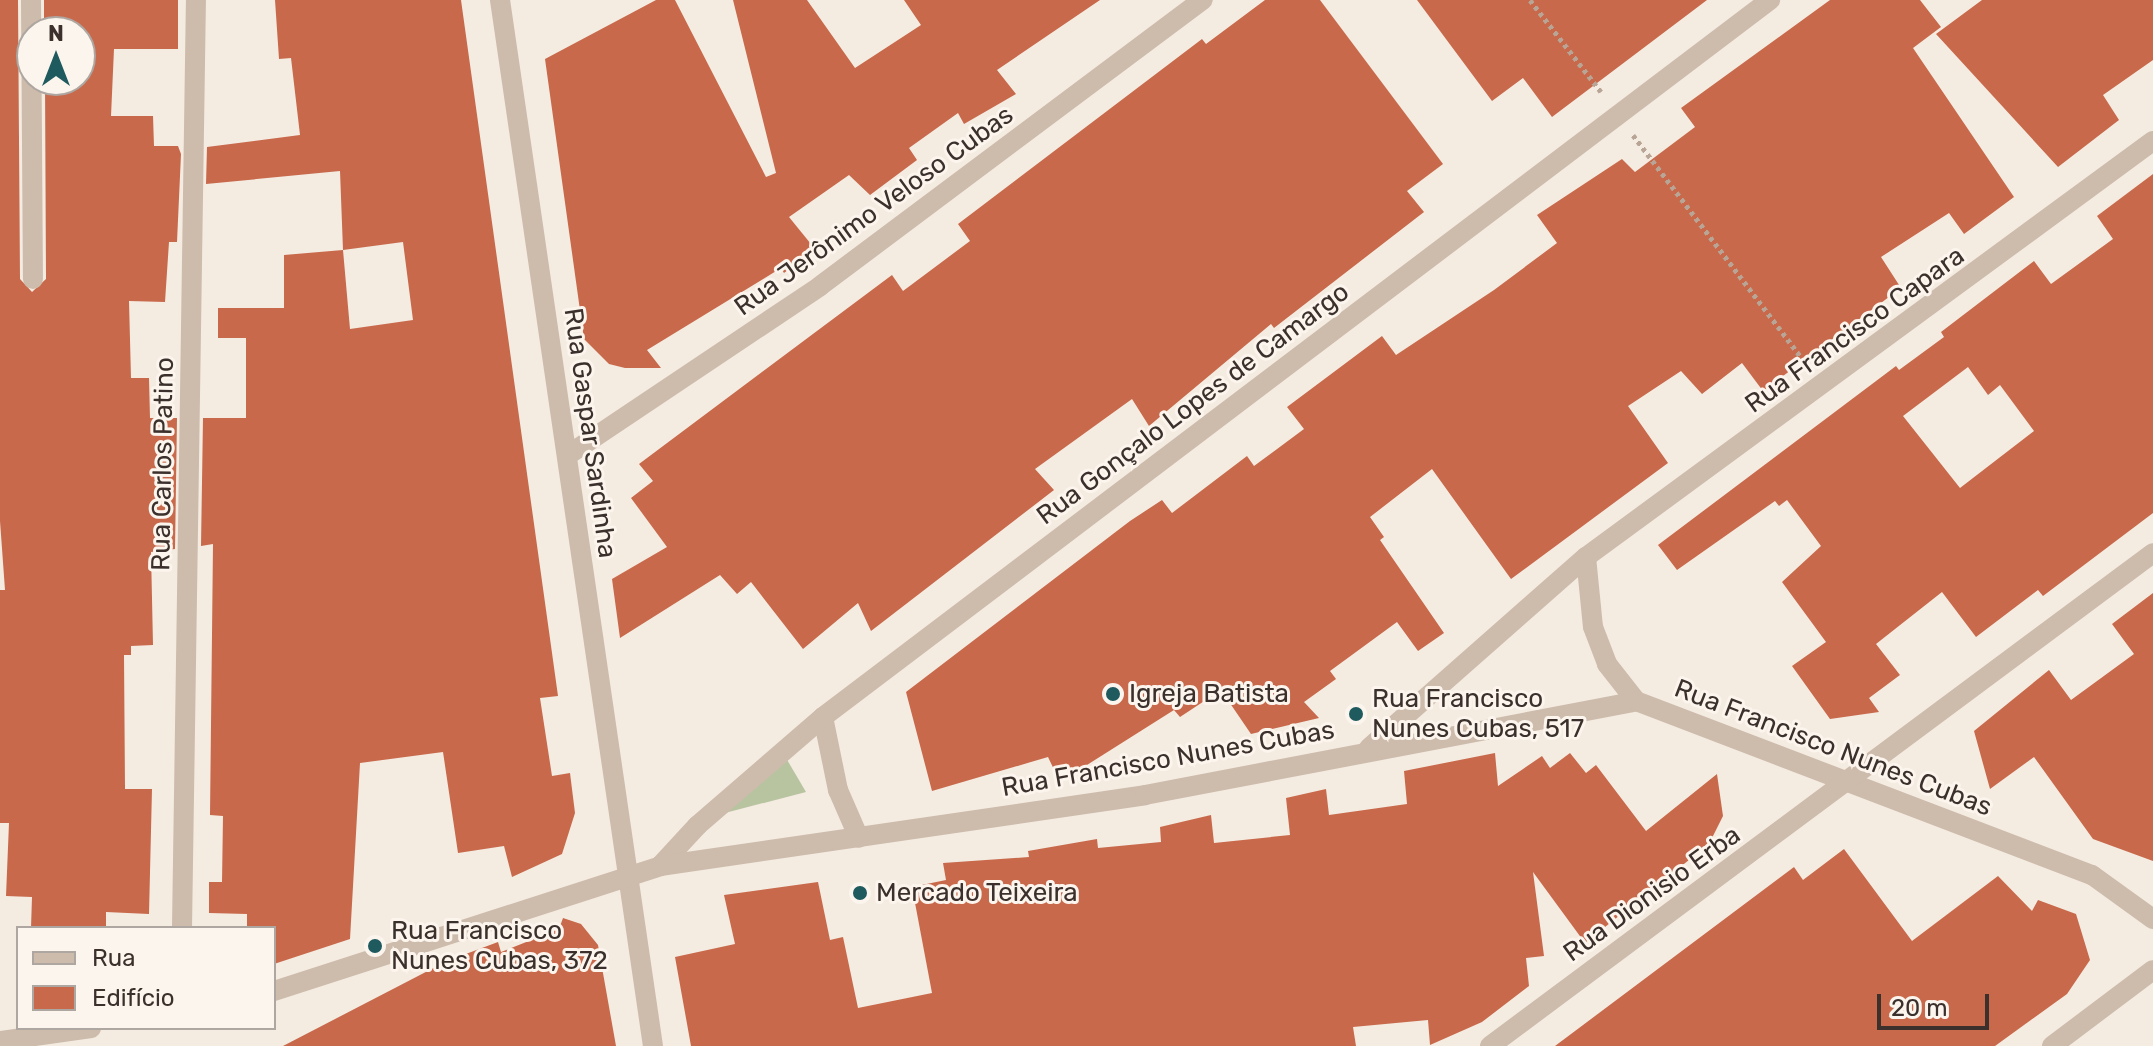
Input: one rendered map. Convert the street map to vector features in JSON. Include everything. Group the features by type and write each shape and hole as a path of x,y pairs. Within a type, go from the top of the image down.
{"street":[{"path":"31,0 33,279"},
{"name":"Rua Carlos Patino","path":"182,926 196,0"},
{"name":"Rua Gaspar Sardinha","path":"500,0 568,455 625,875 653,1046"},
{"name":"Rua Jerônimo Veloso Cubas","path":"568,455 820,286 1203,0"},
{"name":"Rua Gonçalo Lopes de Camargo","path":"660,866 698,825 823,717 1770,0"},
{"name":"Rua Francisco Capara","path":"1369,748 1586,557 1823,387 2153,141"},
{"name":"Rua Dionisio Erba","path":"1490,1046 2153,553"},
{"path":"1586,557 1593,627 1607,664 1636,701"},
{"name":"Rua Francisco Nunes Cubas","path":"276,990 414,949 625,875 660,866 1145,795 1369,748 1636,701 2092,875 2153,919"},
{"path":"823,717 838,790 859,838"},
{"path":"2052,1046 2153,970"},
{"path":"0,1041 77,1030"}],"path":[{"path":"1530,0 1823,387"}],"green space":[{"path":"786,758 806,792 721,814"}],"building":[{"path":"0,0 18,0 16,96 19,96 20,279 32,292 46,279 45,96 96,96 96,16 44,16 44,0 178,0 178,49 114,49 111,116 153,116 154,146 178,146 181,154 177,242 169,242 165,302 129,301 131,378 149,378 150,418 177,418 175,549 151,552 153,645 131,646 131,655 124,655 125,789 152,789 149,914 106,912 106,926 31,926 32,897 6,896 9,823 0,823 0,590 5,590 0,521"},
{"path":"275,0 461,0 558,696 540,698 552,776 570,773 575,813 562,854 512,877 504,846 458,853 443,752 360,763 350,939 276,963 276,926 247,926 247,914 209,913 209,882 222,882 223,816 210,815 213,544 201,546 203,418 246,418 246,338 218,338 218,308 284,308 284,255 343,250 340,171 206,184 207,147 300,135 291,58 279,59","holes":["403,242 413,320 350,329 343,250"]},
{"path":"656,0 675,0 766,177 776,173 733,0 807,0 855,68 921,25 904,0 1100,0 997,70 1016,94 964,124 958,113 909,148 917,160 870,195 849,175 789,217 815,249 784,273 781,268 647,350 661,368 625,368 609,364 584,339 545,59"},
{"path":"1265,0 1320,0 1443,164 1407,191 1424,212 1274,328 1271,324 1149,426 1132,399 1035,469 1054,490 871,631 858,603 803,649 751,582 737,594 720,575 620,638 612,579 667,547 631,498 653,481 639,464 892,275 903,291 970,241 958,224 1202,39 1206,44"},
{"path":"1417,0 1707,0 1552,117 1523,78 1492,101"},
{"path":"1830,0 1920,0 1941,27 1913,48 2014,197 1964,234 1949,213 1881,257 1901,288 1763,391 1742,363 1702,394 1681,371 1628,406 1668,463 1511,579 1432,469 1370,517 1384,537 1380,540 1444,633 1418,651 1397,622 1330,671 1336,679 1304,702 1319,718 1251,734 1221,690 1180,717 1174,710 1060,782 1048,757 932,791 906,692 1130,521 1162,500 1172,513 1247,456 1254,466 1304,429 1287,407 1382,336 1396,355 1494,290 1557,243 1537,215 1622,159 1635,172 1695,127 1681,108"},
{"path":"1982,0 2153,0 2153,60 2103,95 2119,120 2058,167 1936,34"},
{"path":"2153,174 2153,513 2043,596 2038,590 1976,637 1942,592 1876,644 1900,675 1869,698 1879,712 1830,719 1792,666 1826,642 1782,582 1821,546 1787,500 1779,506 1775,501 1677,570 1658,545 1896,366 1899,370 1944,337 1941,332 2034,261 2051,284 2113,239 2097,216","holes":["1968,367 1988,395 2000,385 2034,431 1960,488 1903,416"]},
{"path":"2153,593 2153,861 2093,839 2034,757 1990,789 1974,731 2049,670 2071,700 2134,654 2112,624"},
{"path":"1495,753 1498,786 1542,756 1550,768 1570,753 1586,773 1596,765 1646,831 1717,774 1723,816 1709,844 1585,943 1533,872 1544,956 1526,958 1529,986 1482,1022 1430,1045 1428,1020 1353,1027 1356,1046 691,1046 675,957 735,944 724,895 818,882 830,940 843,937 858,1008 932,993 912,887 946,880 943,863 1029,857 1028,851 1097,839 1098,848 1161,842 1160,827 1211,815 1214,843 1290,835 1286,798 1326,789 1329,815 1407,804 1404,771"},
{"path":"1844,849 1912,941 1998,876 2032,911 2038,900 2076,914 2090,960 2067,994 1995,1046 1555,1046 1794,867 1803,880"},
{"path":"563,918 581,924 598,945 616,1046 283,1046 447,961 498,942 501,952 559,929"}],"place":[{"name":"Igreja Batista","path":"1113,694"},
{"name":"Rua Francisco Nunes Cubas, 517","path":"1356,714"},
{"name":"Mercado Teixeira","path":"860,893"},
{"name":"Rua Francisco Nunes Cubas, 372","path":"375,946"}]}
